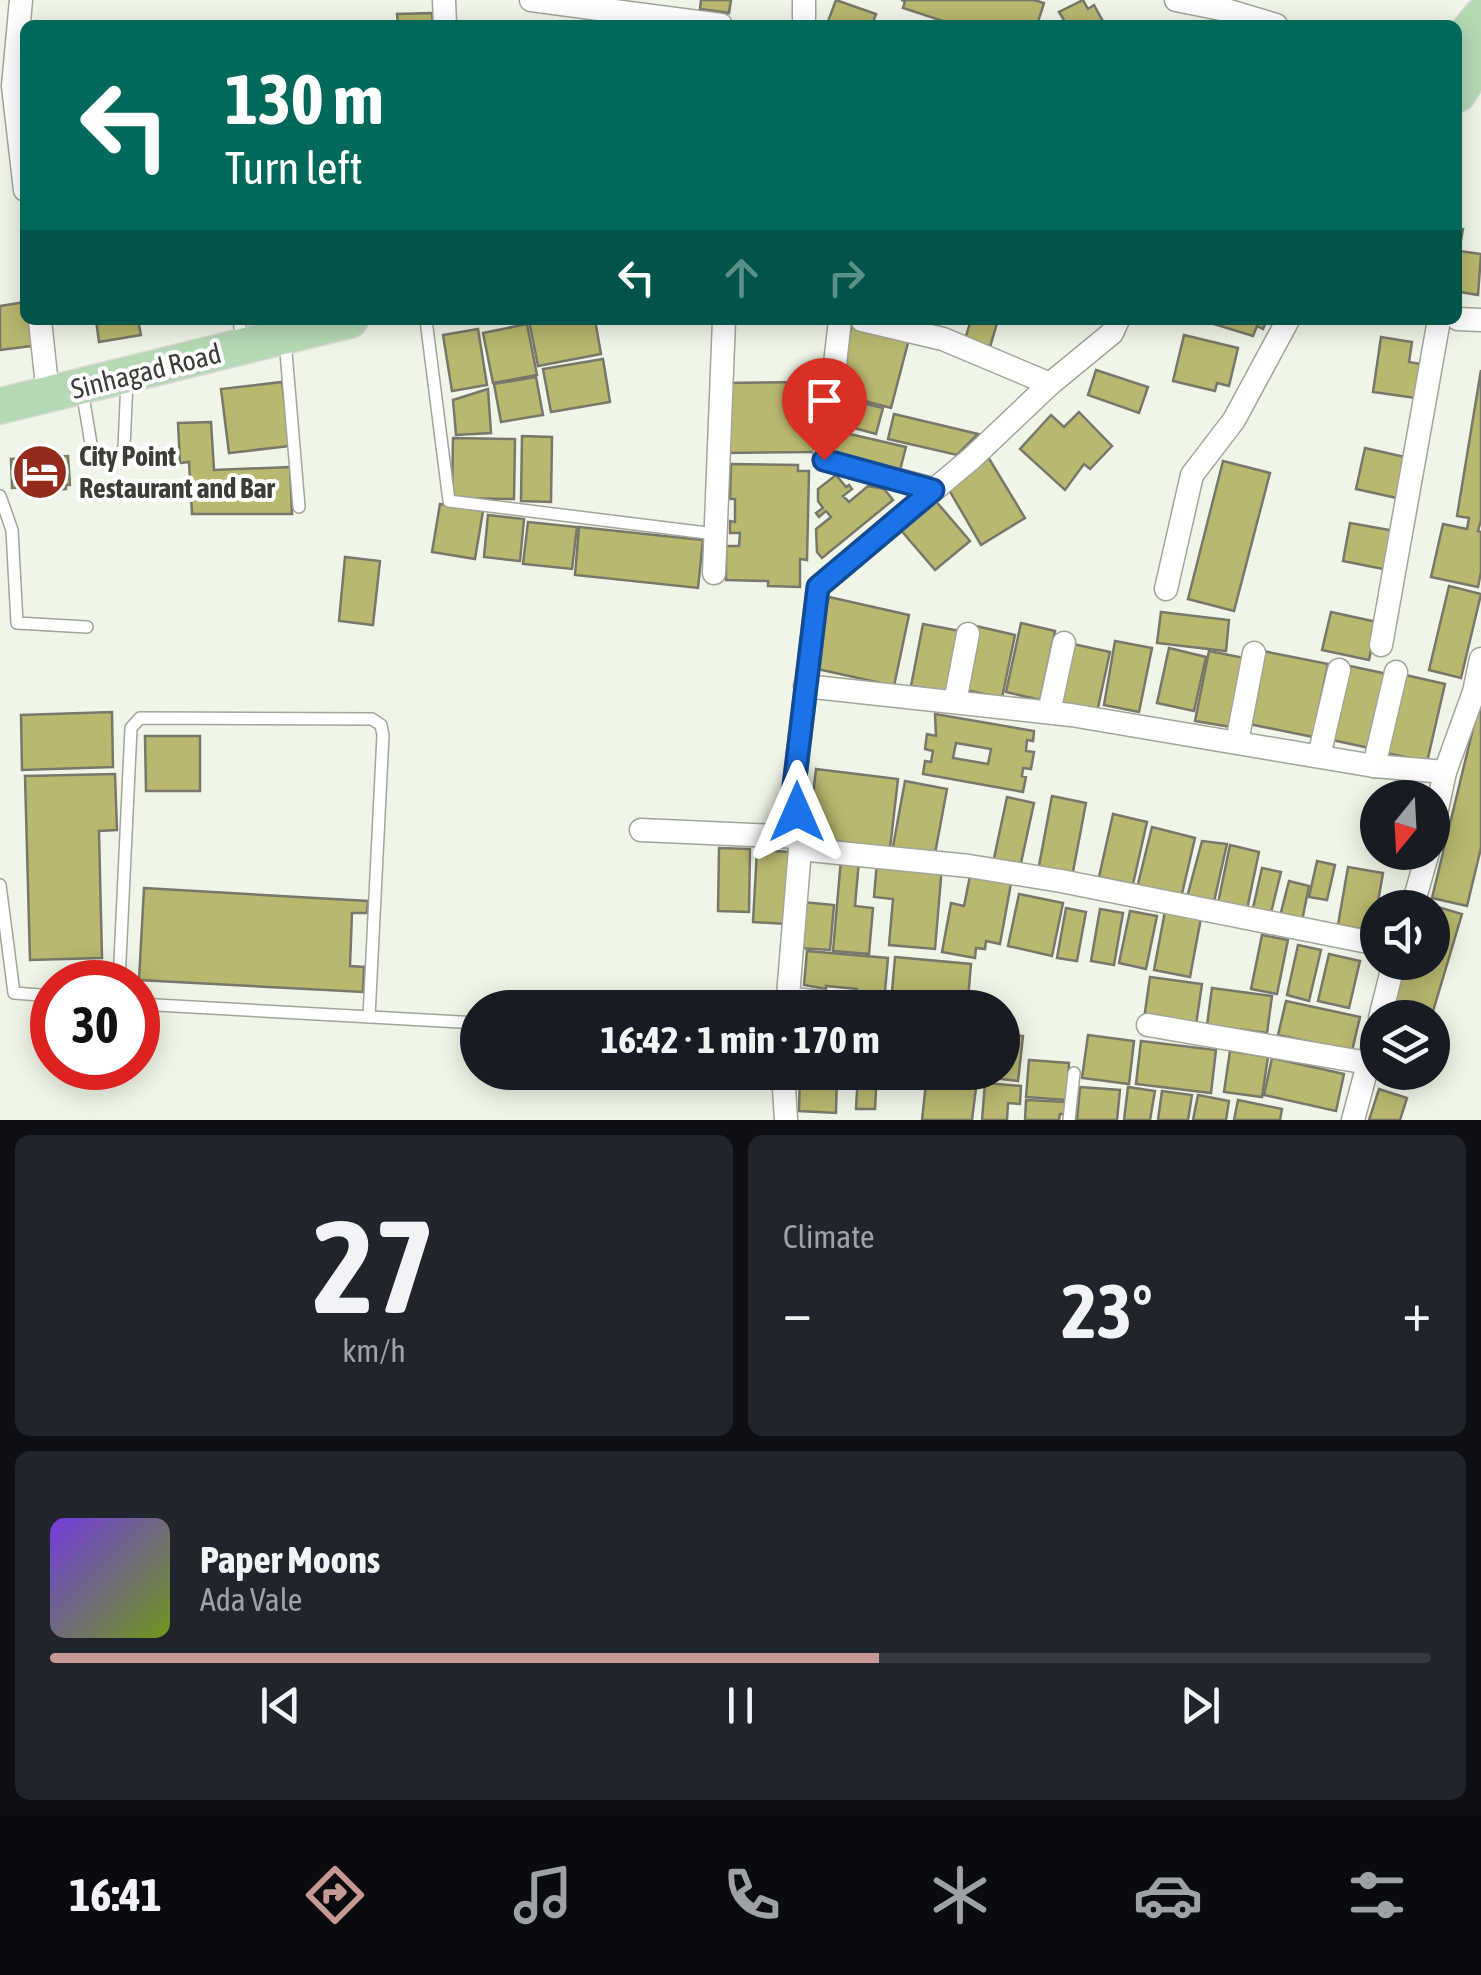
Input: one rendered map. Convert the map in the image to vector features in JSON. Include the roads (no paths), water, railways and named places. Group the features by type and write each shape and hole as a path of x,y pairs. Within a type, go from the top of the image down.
{"main road":[{"path":"1462,82 1481,16"},
{"name":"Sinhagad Road","path":"0,406 127,376 241,333 285,336 330,325"}],"street":[{"path":"20,147 13,86 21,0"},
{"path":"531,0 643,7 699,20"},
{"path":"1176,0 1259,20"},
{"path":"42,325 65,391"},
{"path":"714,572 724,325"},
{"path":"839,325 824,460 933,490"},
{"path":"883,325 943,339 1050,384"},
{"path":"788,990 800,843 794,786 818,587 1112,333 1116,325"},
{"path":"1166,589 1192,475 1234,420 1285,325"},
{"path":"1380,644 1438,325"},
{"path":"955,702 968,634"},
{"path":"1049,712 1064,643"},
{"path":"1237,742 1254,653"},
{"path":"1444,780 1481,659"},
{"path":"1320,756 1339,670"},
{"path":"1374,766 1396,672"},
{"path":"806,686 1049,712 1374,766 1446,772"},
{"path":"641,830 800,843 969,866 1360,940"},
{"path":"1148,1025 1360,1062"},
{"path":"784,1090 786,1120"},
{"path":"1353,1120 1361,1090"}],"lane":[{"path":"427,325 449,501 715,534"},
{"path":"285,336 299,507"},
{"path":"65,391 92,450 99,456 120,454 124,448 127,376"},
{"path":"0,496 12,530 18,624 86,627"},
{"path":"120,960 131,728 140,718 372,719 381,724 383,735 370,1017"},
{"path":"0,886 14,993 30,994"},
{"path":"160,1005 460,1022"},
{"path":"1069,1120 1074,1074"}],"place":[{"name":"City Point Restaurant and Bar","path":"40,472"}]}
